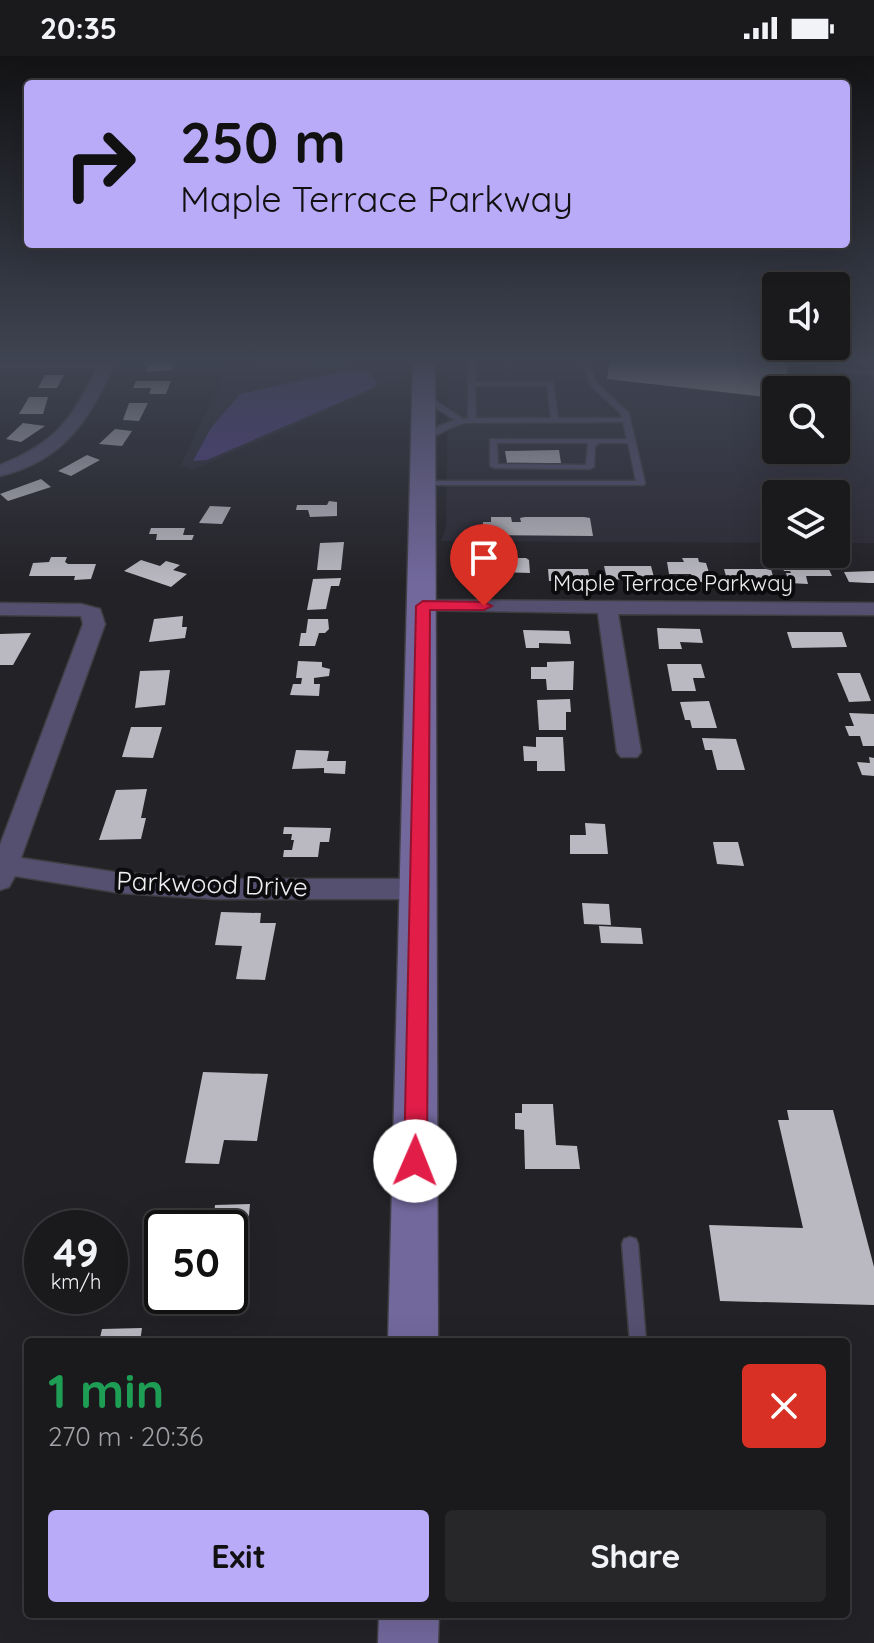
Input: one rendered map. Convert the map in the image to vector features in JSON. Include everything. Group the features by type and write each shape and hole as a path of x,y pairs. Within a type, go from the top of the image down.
{"main road":[{"path":"413,1338 424,438"},
{"path":"408,1643 409,1618"}],"street":[{"path":"0,471 50,450 66,435"},
{"name":"Maple Terrace Parkway","path":"423,606 874,609"},
{"path":"607,607 629,752"},
{"path":"0,609 81,610 93,613 90,635 3,872"},
{"name":"Parkwood Drive","path":"3,872 215,889 420,889"}],"lane":[{"path":"424,438 430,435"},
{"path":"425,483 641,483 631,435"},
{"path":"597,441 591,445 590,467 494,466 493,441 597,441 632,441"},
{"path":"630,1244 638,1338"}],"shaded area":[{"path":"195,435 272,435 193,470 180,466"},
{"path":"207,435 265,435 207,460 193,461"},
{"path":"447,435 762,435 762,464 850,464 850,435 874,435 874,543 850,543 850,480 762,480 762,543 441,541 446,527"}],"building":[{"path":"10,435 31,435 21,442 6,439"},
{"path":"109,435 129,435 122,446 99,444"},
{"path":"559,450 561,463 507,463 505,451"},
{"path":"87,455 100,460 71,476 58,471"},
{"path":"41,479 51,487 8,501 0,494"},
{"path":"329,501 337,502 337,516 310,517 308,510 296,510 297,505 327,505"},
{"path":"210,506 231,507 222,524 199,523"},
{"path":"491,517 511,517 512,522 521,522 520,518 525,517 590,518 593,536 483,535 483,522 491,522"},
{"path":"151,528 185,528 183,535 194,535 192,540 156,540 157,534 149,534"},
{"path":"344,542 341,570 317,570 320,543"},
{"path":"51,557 67,557 65,562 68,564 96,564 91,579 29,576 33,563 49,562"},
{"path":"490,558 526,558 530,573 502,572 502,582 481,582 482,570 490,571"},
{"path":"682,558 698,558 699,562 706,563 712,582 693,582 691,574 669,574 667,562 684,562"},
{"path":"141,560 160,566 166,561 180,565 173,570 187,574 171,587 124,571"},
{"path":"604,566 651,566 655,581 607,579"},
{"path":"783,568 828,568 832,576 806,576 808,584 789,583 786,573 791,573"},
{"path":"548,569 588,569 590,581 549,581"},
{"path":"724,569 771,569 774,580 728,583"},
{"path":"874,571 874,583 849,582 844,572"},
{"path":"341,578 339,586 331,586 326,609 307,610 313,579"},
{"path":"183,616 182,627 187,627 185,638 149,642 154,619"},
{"path":"308,619 328,619 329,629 319,633 315,646 299,646 301,633 306,633"},
{"path":"657,628 700,629 703,643 680,642 682,649 659,649"},
{"path":"523,630 569,631 571,644 539,643 539,648 526,648"},
{"path":"787,632 842,632 847,647 792,648"},
{"path":"31,633 13,665 0,665 0,634"},
{"path":"298,661 322,662 322,667 330,669 329,676 314,678 314,684 320,684 319,696 290,695 293,684 301,684 302,678 296,678"},
{"path":"574,661 573,690 547,690 546,679 531,679 531,667 547,667 547,662"},
{"path":"667,664 701,664 705,678 693,678 696,691 672,691"},
{"path":"170,670 165,705 135,708 140,671"},
{"path":"837,673 860,673 871,701 849,702"},
{"path":"570,699 571,712 566,712 566,730 539,730 537,700"},
{"path":"709,701 717,728 692,728 690,720 685,720 680,702"},
{"path":"849,713 874,714 874,746 863,746 860,736 849,736 845,726 854,726"},
{"path":"131,727 162,727 153,758 122,757"},
{"path":"536,737 563,737 565,771 537,771 537,761 524,761 523,746 536,747"},
{"path":"702,738 736,739 745,770 717,770 712,750 705,750"},
{"path":"296,750 329,751 327,761 346,761 345,774 324,773 324,768 292,769"},
{"path":"869,757 874,758 874,776 862,775 857,762 870,763"},
{"path":"147,789 141,818 146,818 141,839 99,840 116,790"},
{"path":"585,823 605,824 608,854 570,854 570,835 586,835"},
{"path":"284,827 331,828 329,842 320,842 318,857 283,857 284,850 292,850 294,840 291,840 292,834 283,834"},
{"path":"713,842 738,842 744,866 717,864"},
{"path":"582,903 609,904 611,925 584,924"},
{"path":"221,912 261,913 260,923 276,923 265,980 236,979 242,946 215,945"},
{"path":"599,926 641,928 643,944 601,943"},
{"path":"203,1072 268,1074 257,1141 224,1140 219,1164 185,1163"},
{"path":"522,1104 553,1104 556,1145 577,1146 580,1169 525,1169 524,1130 515,1129 515,1113 522,1113"},
{"path":"787,1110 833,1110 874,1267 874,1305 720,1301 709,1225 803,1228 778,1120 789,1120"},
{"path":"250,1204 248,1226 248,1210 215,1210 215,1205"},
{"path":"142,1328 141,1338 100,1338 102,1329"}],"route":[{"path":"415,1161 423,606 484,606"}]}
